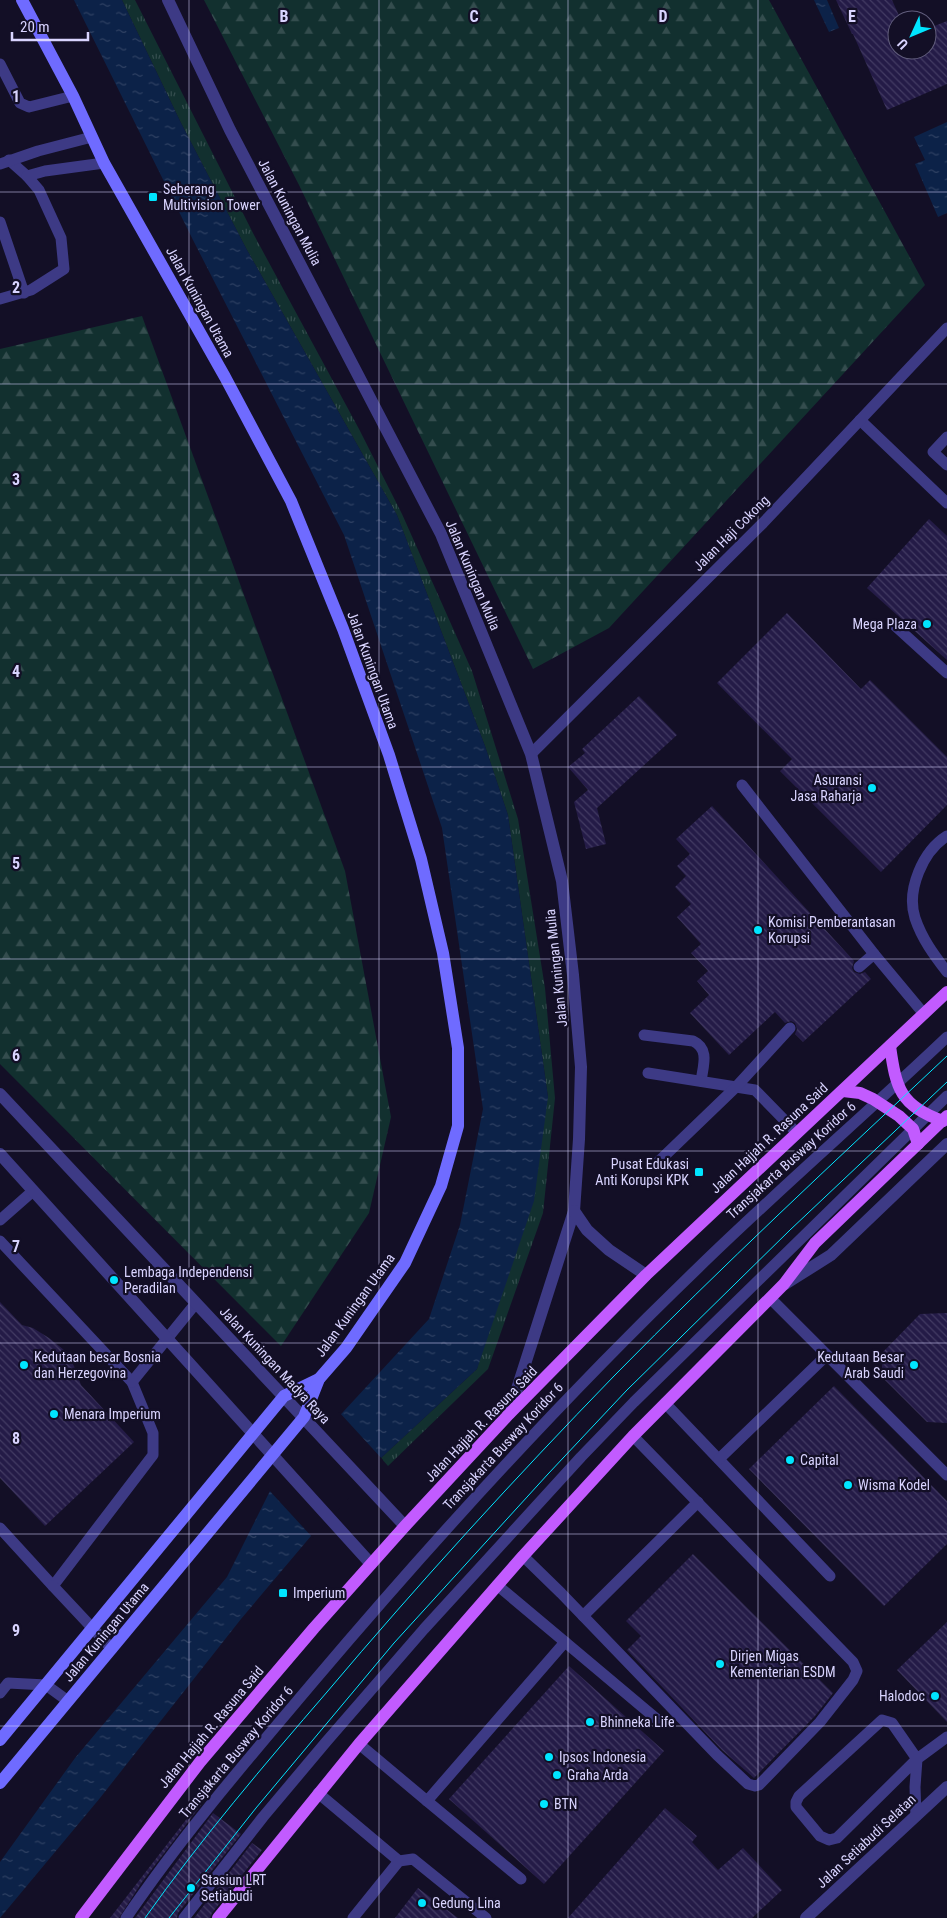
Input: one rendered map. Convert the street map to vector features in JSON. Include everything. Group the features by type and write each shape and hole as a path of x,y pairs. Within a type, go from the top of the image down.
{"main road":[{"name":"Jalan Kuningan Utama","path":"0,1783 304,1417 319,1379 346,1348 405,1263 441,1186 458,1126 458,1048 443,953 421,859 389,755 343,629 291,501 225,377 104,163 73,96 22,0"},
{"name":"Jalan Hajjah R. Rasuna Said","path":"81,1918 200,1762 314,1628 509,1414 646,1274 947,992"},
{"path":"890,1046 897,1084 909,1102 927,1115 945,1118"},
{"path":"843,1091 860,1093 878,1102 913,1129 918,1144"},
{"path":"218,1918 318,1793 523,1556 633,1436 784,1284 815,1244 945,1118"},
{"name":"Jalan Kuningan Utama","path":"0,1740 284,1396 319,1379"}],"street":[{"name":"Jalan Kuningan Mulia","path":"168,0 234,139 440,534 531,754 562,881 573,975 580,1067 574,1211 509,1414"},
{"name":"Jalan Kuningan Madya Raya","path":"0,1094 405,1526"},
{"path":"784,1284 831,1254 945,1151"},
{"path":"0,1154 371,1564"},
{"path":"574,1211 587,1230 609,1250 646,1274"},
{"name":"Jalan Setiabudi Selatan","path":"806,1918 947,1787"}],"lane":[{"path":"0,64 20,103 29,107 73,96"},
{"path":"4,162 92,137"},
{"path":"0,299 31,290 64,269 61,238 39,190 27,176 4,162"},
{"path":"27,176 45,171 104,163"},
{"path":"0,222 24,292"},
{"name":"Jalan Haji Cokong","path":"531,754 763,523 947,328"},
{"path":"860,420 947,503"},
{"path":"947,437 933,452 947,465"},
{"path":"892,623 947,673"},
{"path":"742,785 874,954 924,1014"},
{"path":"947,836 938,842 921,863 914,889 914,916 925,942 947,972"},
{"path":"859,967 874,954"},
{"path":"656,1164 736,1087 790,1028"},
{"path":"644,1035 693,1041 700,1044 704,1054 701,1081"},
{"name":"Transjakarta Busway Koridor 6","path":"126,1918 195,1825 250,1757 373,1611 499,1471 609,1356 697,1268 947,1037"},
{"path":"648,1072 755,1090 797,1134"},
{"path":"184,1918 263,1817 424,1628 581,1457 641,1395 947,1096"},
{"path":"0,1220 33,1191"},
{"path":"0,1241 132,1382 153,1433 152,1455 53,1586"},
{"path":"770,1298 947,1475"},
{"path":"132,1382 196,1303"},
{"path":"719,1459 827,1354"},
{"path":"665,1403 830,1576"},
{"path":"523,1556 717,1755 748,1784 759,1785 820,1722 853,1680 857,1671 853,1662 633,1436"},
{"path":"583,1616 698,1502"},
{"path":"0,1528 112,1649"},
{"path":"497,1585 659,1721"},
{"path":"427,1801 565,1642"},
{"path":"0,1692 8,1683 46,1684 68,1701"},
{"path":"916,1816 915,1787 917,1759 892,1723 882,1720 799,1796 796,1802 796,1807 820,1836 829,1840 837,1838 917,1759 947,1737"},
{"path":"360,1744 521,1880"},
{"path":"318,1793 399,1861"},
{"path":"353,1918 399,1861 413,1859 486,1918"}],"green space":[{"path":"122,0 135,0 254,235 359,429 402,514 472,671 518,819 545,988 555,1098 543,1213 488,1369 388,1466 381,1458 477,1369 548,1097 508,815 485,746 397,515 247,250 181,123"},
{"path":"204,0 769,0 925,285 609,628 533,669 299,185"},
{"path":"142,316 345,871 391,1117 369,1213 281,1346 0,1064 0,349"}],"water":[{"path":"74,0 122,0 181,123 247,250 397,515 485,746 508,815 548,1097 534,1201 477,1369 381,1458 311,1536 241,1619 100,1798 0,1918 0,1862 75,1758 227,1577 270,1491 429,1319 460,1225 483,1109 442,828 344,535 193,240"},
{"path":"814,0 827,0 839,28 829,32"},
{"path":"947,122 947,213 938,217 915,164 925,160 914,137"}],"pier":[{"path":"339,1412 383,1460 313,1538 268,1489"}],"building":[{"path":"836,0 892,0 896,10 887,10 887,60 937,60 937,25 947,21 947,84 887,110"},
{"name":"Mega Plaza","path":"929,519 947,536 947,660 867,588"},
{"name":"Asuransi Jasa Raharja","path":"787,613 861,689 870,680 947,757 947,805 881,872 780,771 792,759 717,683"},
{"path":"639,696 677,735 597,808 606,844 586,849 574,802 588,790 568,767 585,753 582,749"},
{"name":"Komisi Pemberantasan Korupsi","path":"712,806 854,961 852,968 854,972 860,974 865,972 871,979 803,1042 795,1034 797,1029 795,1023 791,1021 785,1023 775,1012 729,1055 690,1013 709,995 697,981 708,971 691,953 701,944 677,917 691,904 675,887 686,876 677,866 690,854 676,839"},
{"name":"Menara Imperium","path":"0,1302 22,1325 33,1328 64,1350 74,1366 81,1385 134,1442 45,1526 0,1478"},
{"name":"Kedutaan Besar Arab Saudi","path":"947,1313 947,1423 927,1422 882,1377 882,1353 920,1314"},
{"name":"Wisma Kodel","path":"834,1386 947,1501 947,1544 884,1606 749,1469"},
{"name":"Dirjen Migas Kementerian ESDM","path":"693,1554 833,1693 815,1716 754,1778 722,1750 627,1650 641,1636 626,1621"},
{"name":"Halodoc","path":"947,1622 947,1722 897,1670"},
{"name":"Graha Arda","path":"569,1666 664,1751 544,1884 449,1799"},
{"path":"199,1803 201,1805 142,1882 119,1918 110,1918"},
{"path":"665,1808 697,1836 692,1842 718,1870 743,1848 782,1890 752,1918 568,1918"},
{"path":"213,1813 241,1834 178,1913 177,1918 135,1918"},
{"path":"252,1843 262,1850 210,1918 194,1918"},
{"name":"Gedung Lina","path":"418,1888 458,1918 395,1918"}],"tram line":[{"path":"145,1918 233,1803 280,1747 432,1571 540,1453 696,1294 947,1056"},
{"path":"169,1918 256,1808 394,1643 548,1474 627,1390 790,1230 947,1082"}],"place":[{"name":"Seberang Multivision Tower","path":"153,197"},
{"name":"Mega Plaza","path":"927,624"},
{"name":"Asuransi Jasa Raharja","path":"872,788"},
{"name":"Komisi Pemberantasan Korupsi","path":"758,930"},
{"name":"Pusat Edukasi Anti Korupsi KPK","path":"699,1172"},
{"name":"Lembaga Independensi Peradilan","path":"114,1280"},
{"name":"Kedutaan besar Bosnia dan Herzegovina","path":"24,1365"},
{"name":"Kedutaan Besar Arab Saudi","path":"914,1365"},
{"name":"Menara Imperium","path":"54,1414"},
{"name":"Capital","path":"790,1460"},
{"name":"Wisma Kodel","path":"848,1485"},
{"name":"Imperium","path":"283,1593"},
{"name":"Dirjen Migas Kementerian ESDM","path":"720,1664"},
{"name":"Halodoc","path":"935,1696"},
{"name":"Bhinneka Life","path":"590,1722"},
{"name":"Ipsos Indonesia","path":"549,1757"},
{"name":"Graha Arda","path":"557,1775"},
{"name":"BTN","path":"544,1804"},
{"name":"Stasiun LRT Setiabudi","path":"191,1888"},
{"name":"Gedung Lina","path":"422,1903"}]}
